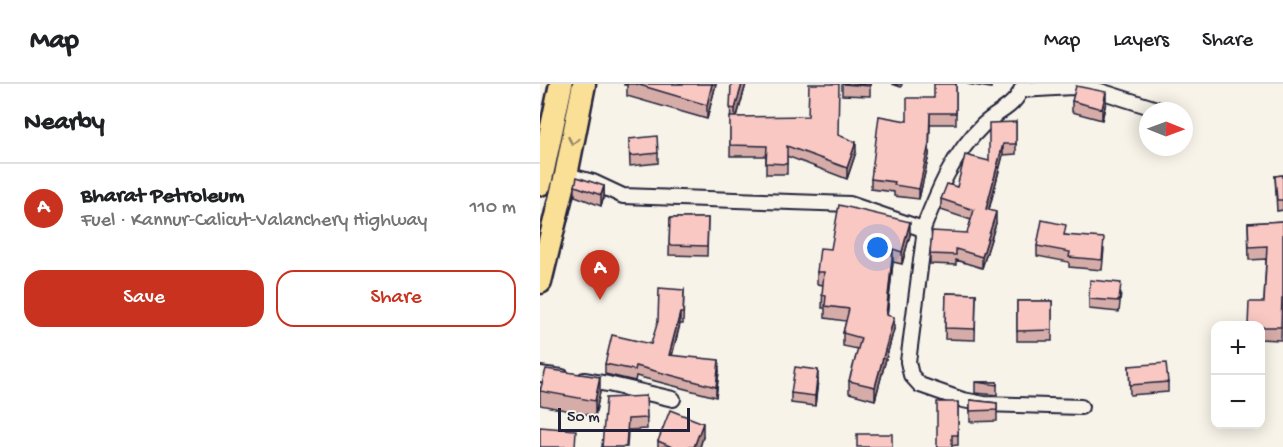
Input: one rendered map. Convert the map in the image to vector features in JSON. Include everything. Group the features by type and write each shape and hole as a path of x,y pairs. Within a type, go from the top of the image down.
{"highway":[{"path":"540,182 561,84"},
{"path":"540,282 548,215 566,175 584,84"}],"street":[{"path":"1081,407 984,404 963,400 920,385 911,375 908,362 924,237 923,229 940,186 956,157 983,125 1018,99 1023,87 1072,87 1097,90 1139,104"},
{"path":"566,175 593,182 623,196 850,204 923,229"},
{"path":"540,374 608,384 673,399"}],"building":[{"path":"636,84 712,84 707,105"},
{"path":"731,84 742,84 735,109 730,108"},
{"path":"809,84 839,84 838,135 856,142 847,168 787,146 787,164 766,163 767,146 730,145 730,117 808,116"},
{"path":"842,84 870,84 870,86"},
{"path":"934,84 956,84 956,113 930,113 929,144 919,189 894,185 895,182 871,179 879,116 907,121 907,98 934,98"},
{"path":"1076,86 1106,92 1102,109 1072,101"},
{"path":"1016,122 1016,144 1003,144 986,209 996,212 982,257 956,249 956,255 930,254 932,231 967,233 974,210 941,199 947,184 957,187 965,155 989,161 989,123"},
{"path":"657,136 658,153 630,156 629,139"},
{"path":"1283,175 1283,200 1277,200 1275,176"},
{"path":"577,177 604,186 601,195 575,186"},
{"path":"839,205 910,222 902,252 893,249 886,315 894,317 875,387 849,381 861,338 843,333 849,309 825,306 826,296 822,295 824,272 817,272 820,248 831,249"},
{"path":"670,218 708,218 707,246 669,245"},
{"path":"1042,220 1066,225 1064,235 1104,238 1102,260 1069,257 1070,252 1037,246"},
{"path":"1283,221 1281,327 1265,327 1265,321 1248,321 1249,302 1264,302 1267,246 1249,247 1248,223"},
{"path":"1090,280 1121,283 1119,301 1089,299"},
{"path":"659,288 684,290 683,313 680,313 669,355 719,360 716,387 636,366 635,370 605,364 612,335 651,344 658,321"},
{"path":"946,293 976,294 975,329 945,328"},
{"path":"1017,301 1052,301 1052,330 1017,331"},
{"path":"1166,363 1168,382 1130,385 1129,366"},
{"path":"795,367 818,370 815,396 791,393"},
{"path":"546,369 600,377 595,401 540,391"},
{"path":"975,382 997,382 997,385"},
{"path":"646,396 647,418 628,419 626,447 602,447 606,398"},
{"path":"970,400 997,403 997,410 970,411"},
{"path":"937,402 958,402 958,435 952,435 952,447 937,447"},
{"path":"670,410 703,423 694,447 672,447 658,441"},
{"path":"540,427 576,430 575,447 540,447"},
{"path":"857,434 892,434 892,447 857,447"}],"place":[{"name":"Bharat Petroleum","path":"600,300"}]}
